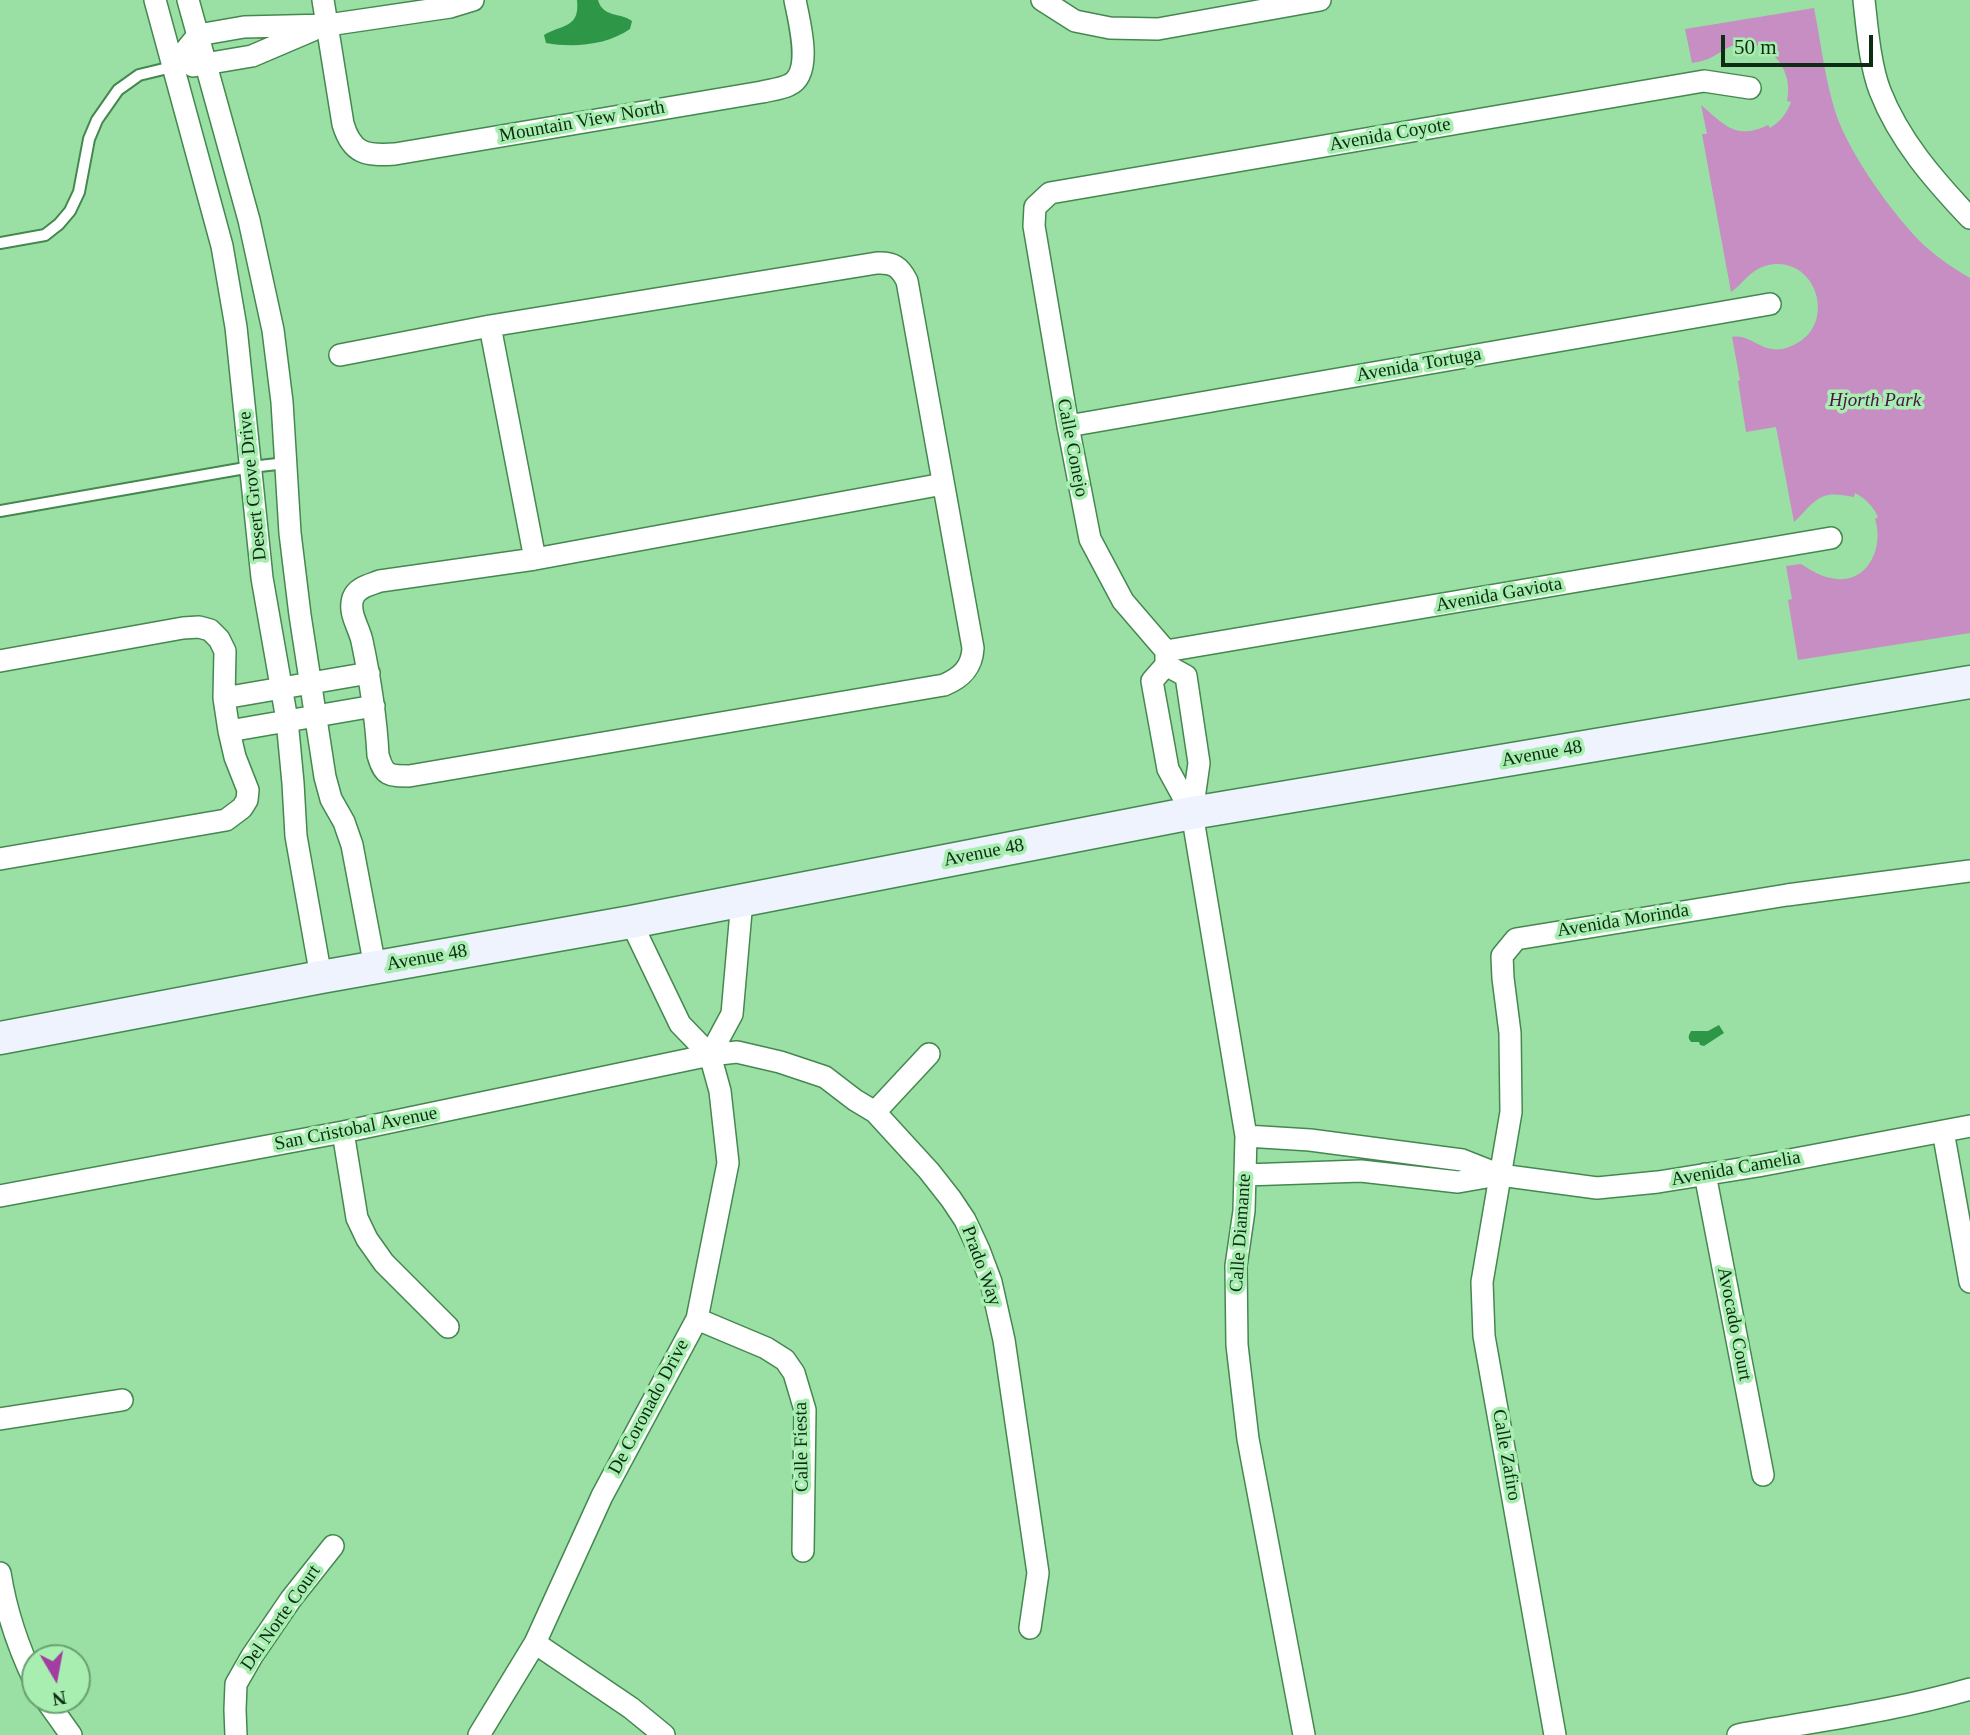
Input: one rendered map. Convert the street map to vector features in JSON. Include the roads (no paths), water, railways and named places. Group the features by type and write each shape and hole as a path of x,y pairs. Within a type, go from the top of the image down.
{"main road":[{"name":"Avenue 48","path":"0,1038 631,922 1192,813 1970,682"}],"street":[{"name":"Desert Grove Drive","path":"155,0 222,246 236,327 262,578 287,720 296,836 321,977"},
{"name":"Desert Grove Drive","path":"188,0 249,220 273,330 282,402 290,533 325,777 331,799 344,821 352,845 375,967"},
{"path":"323,0 328,24"},
{"path":"172,67 198,36 244,27 328,24 450,7 473,0"},
{"name":"Mountain View North","path":"328,24 343,124 348,139 357,149 375,155 422,150 789,86 798,79 802,68 801,34 795,0"},
{"path":"1042,0 1075,20 1110,28 1158,29 1284,3 1320,0"},
{"path":"1864,0 1879,89 1903,137 1937,183 1970,218"},
{"path":"172,67 206,65 252,56 328,24"},
{"name":"Avenida Coyote","path":"1035,207 1050,193 1704,80 1750,88"},
{"name":"Calle Conejo","path":"1035,207 1034,226 1090,539 1123,601 1166,658 1186,676 1199,763 1192,813"},
{"path":"340,355 490,326 877,263 897,266 907,281 973,648 970,665 964,673 944,685 410,776 395,776 386,773 378,755 369,673 351,606 356,593 363,587 380,582 535,559 943,484"},
{"name":"Avenida Tortuga","path":"1068,426 1770,304"},
{"path":"490,326 535,559"},
{"name":"Avenida Gaviota","path":"1166,658 1831,538"},
{"path":"0,661 183,628 199,627 210,630 225,650 224,698 229,731 235,757 248,790 247,800 242,808 226,820 0,859"},
{"path":"1166,658 1152,681 1168,769 1192,813"},
{"path":"224,698 369,673"},
{"path":"229,731 374,706"},
{"path":"293,783 325,777"},
{"name":"Calle Diamante","path":"1192,813 1246,1136 1244,1211 1236,1266 1237,1345 1248,1439 1304,1735"},
{"name":"Avenida Morinda","path":"1500,1174 1511,1112 1510,1033 1502,956 1516,939 1774,897 1970,871"},
{"path":"710,1055 732,1014 742,900"},
{"name":"De Coronado Drive","path":"479,1735 535,1643 602,1496 697,1319 728,1163 720,1091 710,1055 680,1024 631,922"},
{"name":"Prado Way","path":"710,1055 737,1052 780,1062 825,1077 875,1112 929,1171 965,1220 991,1282 1004,1340 1038,1573 1030,1628"},
{"path":"875,1112 929,1054"},
{"name":"San Cristobal Avenue","path":"0,1196 343,1132 710,1055"},
{"name":"Avenida Camelia","path":"1246,1136 1310,1140 1462,1160 1500,1174 1597,1188 1658,1182 1758,1166 1970,1126"},
{"path":"1943,1131 1970,1282"},
{"path":"343,1132 357,1218 367,1239 384,1263 448,1327"},
{"path":"1339,1172 1340,1144"},
{"name":"Avenida Camelia","path":"1245,1175 1361,1171 1458,1182 1500,1174"},
{"name":"Calle Zafiro","path":"1500,1174 1482,1282 1484,1336 1555,1735"},
{"name":"Avocado Court","path":"1705,1174 1763,1475"},
{"name":"Calle Fiesta","path":"697,1319 766,1348 785,1360 794,1373 805,1410 803,1551"},
{"path":"0,1419 122,1400"},
{"name":"Del Norte Court","path":"236,1735 236,1684 291,1598 333,1546"},
{"path":"0,1573 4,1599 21,1648"},
{"path":"535,1643 631,1708 664,1735"},
{"path":"1738,1735 1937,1699 1970,1689"},
{"path":"56,1714 71,1735"}],"lane":[{"path":"0,243 45,235 60,224 79,192 89,139 97,120 118,90 139,75 172,67"},
{"path":"0,511 286,463"}],"park label":[{"name":"Hjorth Park","path":"1875,401"}]}
